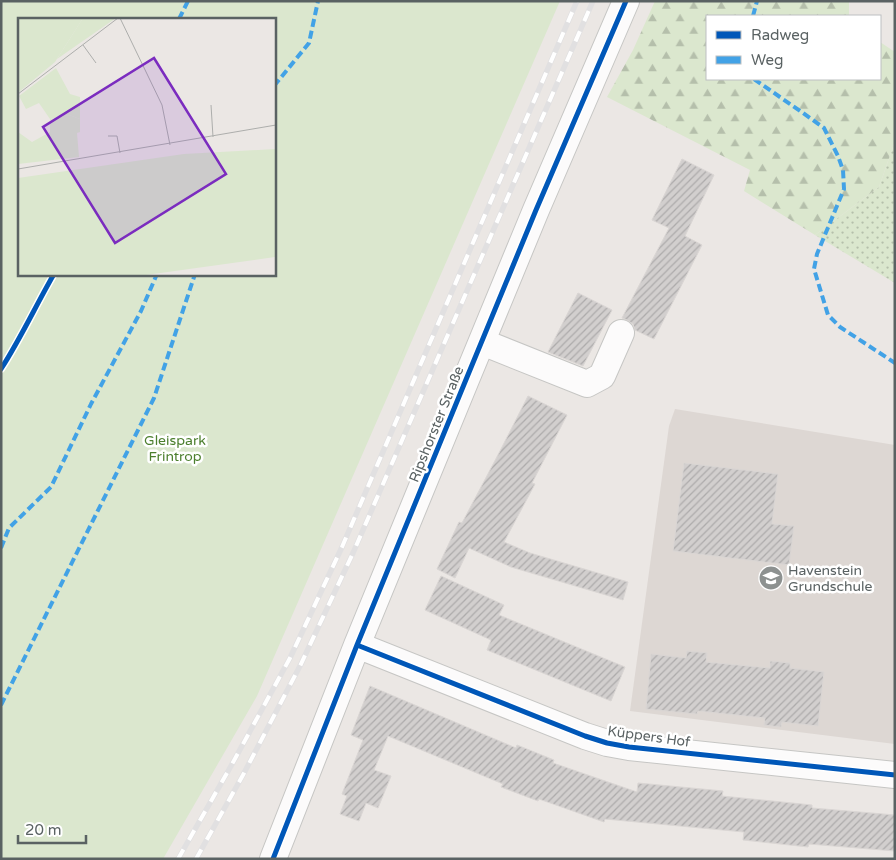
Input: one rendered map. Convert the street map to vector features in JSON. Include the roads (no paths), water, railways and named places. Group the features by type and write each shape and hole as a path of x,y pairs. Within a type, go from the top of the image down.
{"street":[{"name":"Ripshorster Straße","path":"274,859 357,645 536,210 626,1"},
{"path":"482,342 587,384 602,376 621,334"},
{"name":"Küppers Hof","path":"357,645 585,736 607,743 895,775"}],"railway":[{"path":"178,859 290,658 342,547 577,1"},
{"path":"196,859 243,775 301,664 353,553 593,1"}],"place":[{"name":"Havenstein Grundschule","path":"771,578"}],"park label":[{"name":"Gleispark Frintrop","path":"175,448"}]}
